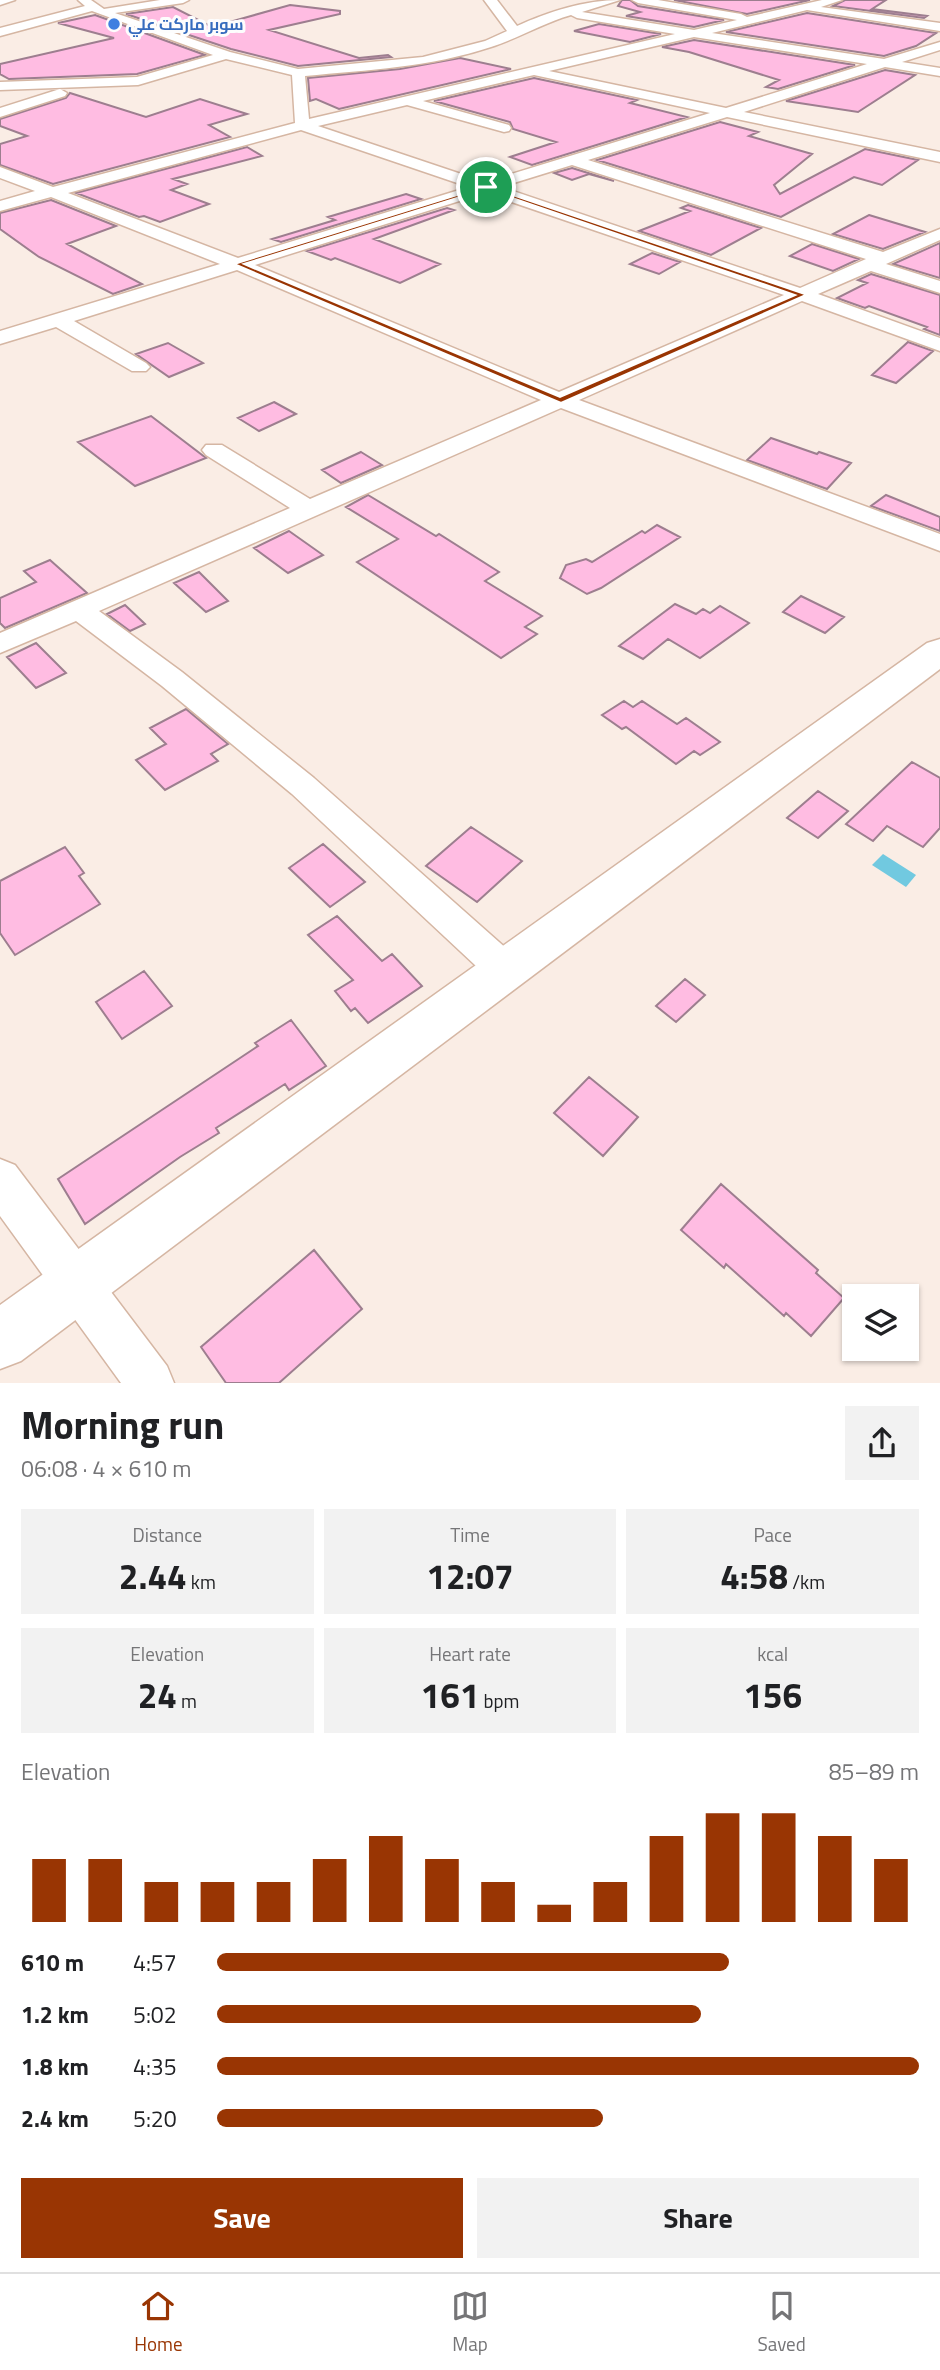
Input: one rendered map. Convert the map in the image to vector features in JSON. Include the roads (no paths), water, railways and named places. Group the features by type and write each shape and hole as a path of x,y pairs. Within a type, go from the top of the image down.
{"main road":[{"path":"0,1340 940,650"}],"street":[{"path":"0,2 9,0"},
{"path":"0,32 93,6 183,0"},
{"path":"491,0 506,26 516,31"},
{"path":"93,6 226,55 298,73 423,61 489,44 565,13 614,0"},
{"path":"638,0 753,19"},
{"path":"0,206 302,125 695,33 804,4 830,1 940,17"},
{"path":"804,4 940,27"},
{"path":"565,13 940,72"},
{"path":"0,338 940,46"},
{"path":"0,86 138,81 226,55"},
{"path":"531,71 940,157"},
{"path":"298,73 302,125"},
{"path":"0,113 91,83"},
{"path":"408,100 504,128"},
{"path":"302,125 802,295 940,345"},
{"path":"574,161 874,261 940,287"},
{"path":"0,172 237,264 561,400 940,543"},
{"path":"0,644 940,234"},
{"path":"58,320 139,367"},
{"path":"214,450 310,510"},
{"path":"78,609 173,679 303,786 503,969"},
{"path":"0,1180 149,1383"}],"water":[{"path":"883,854 916,875 906,887 872,865"}],"place":[{"name":"سوبر ماركت علي","path":"114,24"}]}
